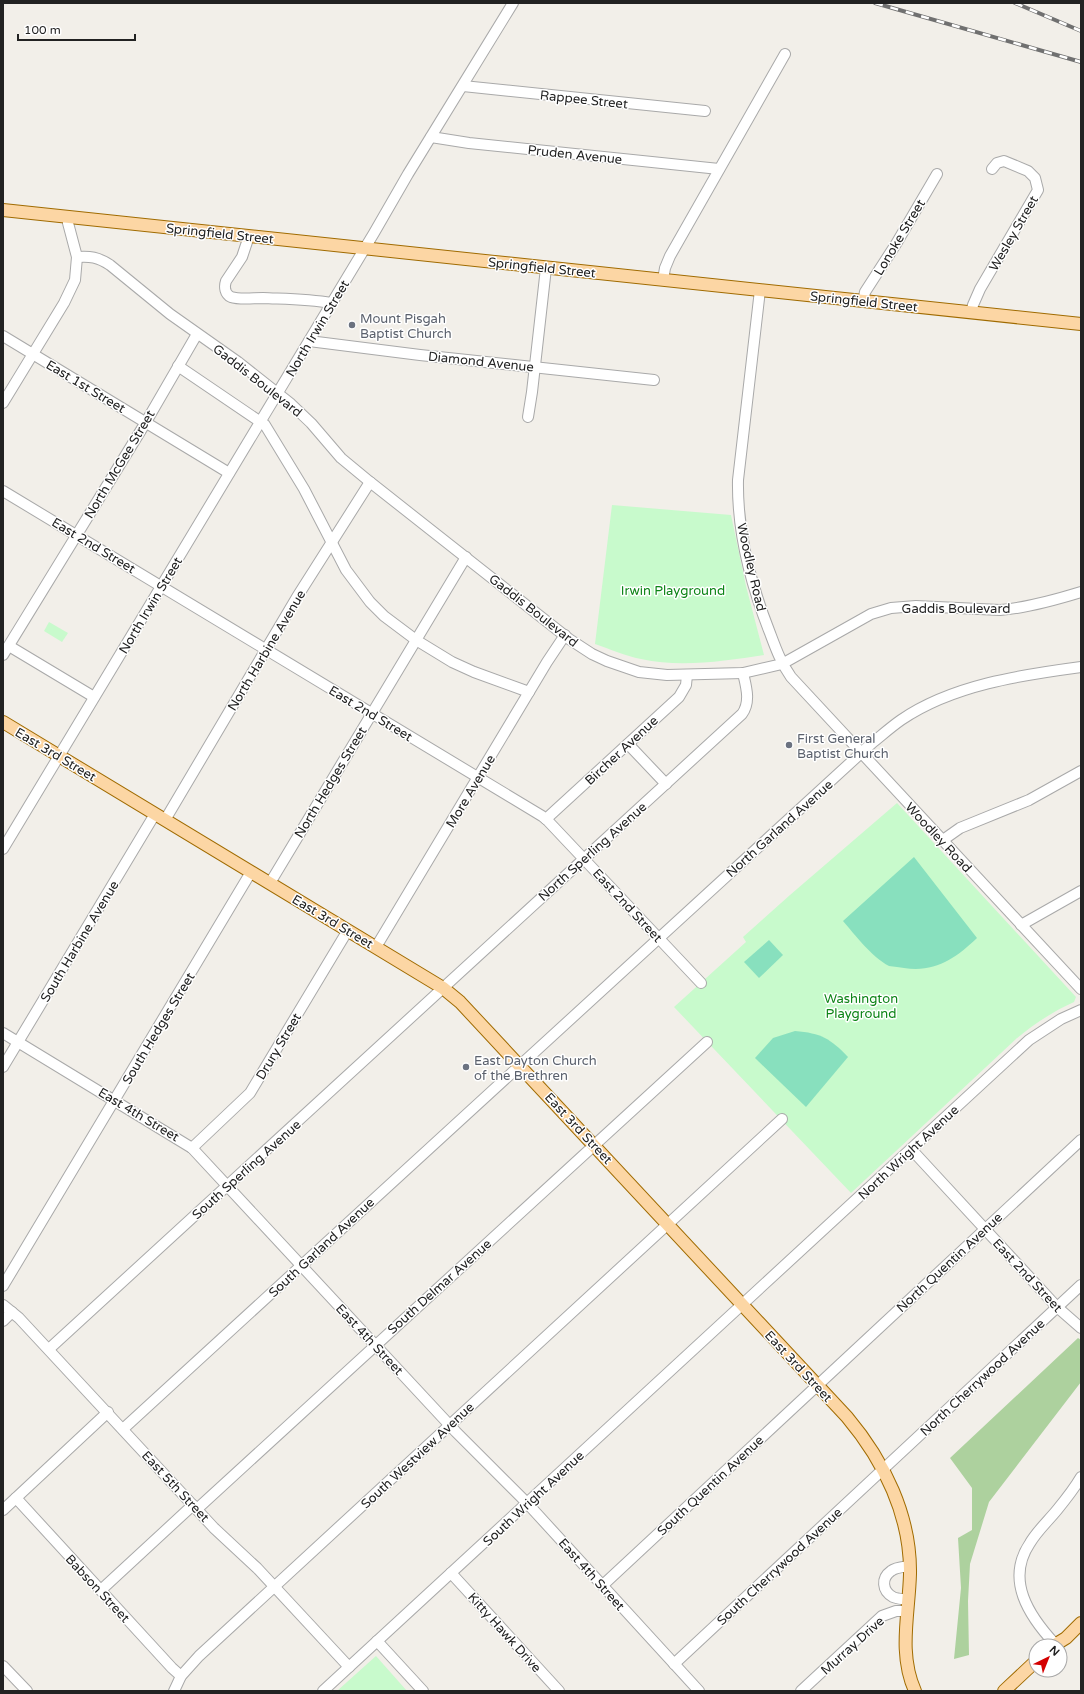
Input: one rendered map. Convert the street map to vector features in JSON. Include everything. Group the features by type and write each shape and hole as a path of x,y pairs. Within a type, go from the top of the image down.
{"main road":[{"name":"Springfield Street","path":"3,210 1081,324"},
{"name":"East 3rd Street","path":"3,722 443,988 460,1002 818,1385 862,1435 883,1469 892,1488 901,1514 906,1535 910,1566 905,1658 907,1670 915,1691"},
{"path":"1066,1638 1081,1623"},
{"path":"1004,1691 1028,1669"}],"street":[{"name":"North Irwin Street","path":"3,849 431,137 514,3"},
{"path":"663,280 665,268 670,256 785,54"},
{"name":"Rappee Street","path":"464,86 705,111"},
{"name":"Pruden Avenue","path":"431,137 469,144 719,169"},
{"name":"Wesley Street","path":"971,313 980,289 1038,190 1035,178 1028,171 1004,161 997,162 992,169"},
{"name":"Lonoke Street","path":"863,302 865,292 896,244 937,174"},
{"path":"3,403 69,293 76,274 77,257 68,223 68,217"},
{"path":"248,236 242,257 226,281 225,290 227,294 231,297 238,298 332,302"},
{"name":"Gaddis Boulevard","path":"77,257 86,256 100,258 197,334 238,362 278,393 311,423 341,458 565,635 592,654 624,668 639,672 687,675 743,673 782,664 871,614 891,608 916,606 1000,610 1013,609 1048,602 1081,592"},
{"path":"528,417 546,268"},
{"name":"Woodley Road","path":"760,290 738,480 738,506 744,545 758,604 782,664 790,677 1081,989"},
{"name":"North McGee Street","path":"3,655 146,422 197,334"},
{"name":"East 1st Street","path":"3,336 229,473"},
{"name":"Diamond Avenue","path":"308,341 388,352 654,380"},
{"path":"178,366 265,425 288,462 346,570 370,602 390,620 434,652 474,672 529,692"},
{"name":"North Harbine Avenue","path":"160,817 267,650 331,542 370,482"},
{"name":"East 2nd Street","path":"3,491 546,819 701,983"},
{"name":"North Hedges Street","path":"270,883 466,557"},
{"name":"More Avenue","path":"376,947 477,777 565,635"},
{"path":"9,646 94,697"},
{"name":"North Garland Avenue","path":"519,1065 861,753 901,720 933,703 978,687 1005,680 1081,667"},
{"name":"North Sperling Avenue","path":"443,988 742,714 746,708 747,692 743,673"},
{"name":"Bircher Avenue","path":"546,819 679,697 686,685 687,675"},
{"path":"628,744 666,784"},
{"path":"943,840 960,828 1029,800 1081,771"},
{"name":"South Harbine Avenue","path":"3,1067 160,817"},
{"name":"South Hedges Street","path":"3,1286 251,872"},
{"path":"1021,925 1081,891"},
{"name":"Drury Street","path":"192,1148 250,1093 348,930"},
{"name":"South Sperling Avenue","path":"49,1350 443,988"},
{"name":"North Wright Avenue","path":"742,1304 1028,1040 1061,1019 1081,1010"},
{"name":"East 4th Street","path":"3,1033 192,1148 449,1424 527,1503 699,1691"},
{"name":"South Delmar Avenue","path":"101,1590 375,1345 707,1042"},
{"name":"South Garland Avenue","path":"123,1429 519,1065"},
{"name":"South Westview Avenue","path":"174,1691 181,1676 199,1656 449,1424 782,1119"},
{"name":"North Quentin Avenue","path":"818,1385 1081,1140"},
{"name":"East 2nd Street","path":"911,1149 1057,1307 1081,1328"},
{"name":"North Cherrywood Avenue","path":"883,1469 1081,1285"},
{"name":"South Wright Avenue","path":"323,1691 742,1304"},
{"name":"East 5th Street","path":"3,1305 12,1312 49,1350 195,1507 274,1587 349,1667"},
{"path":"3,1321 12,1312"},
{"name":"South Quentin Avenue","path":"603,1585 818,1385"},
{"path":"3,1510 108,1412"},
{"name":"South Cherrywood Avenue","path":"674,1664 883,1469"},
{"path":"1048,1638 1026,1607 1020,1587 1021,1565 1028,1544 1062,1504 1081,1477"},
{"name":"Babson Street","path":"16,1498 181,1676"},
{"path":"908,1606 888,1593 883,1584 884,1579 892,1570 910,1566"},
{"name":"Kitty Hawk Drive","path":"451,1573 559,1691"},
{"name":"Murray Drive","path":"801,1691 882,1616 908,1606"},
{"path":"377,1641 423,1691"},
{"path":"3,1666 27,1691"}],"green space":[{"name":"Irwin Playground","path":"612,505 731,515 746,586 764,655 703,663 656,662 635,658 595,644"},
{"path":"49,622 68,633 62,642 44,631"},
{"name":"Washington Playground","path":"897,803 1076,997 1074,1002 1058,1010 1016,1039 851,1193 674,1007 746,942 743,937"},
{"path":"914,857 977,938 953,958 935,966 915,969 889,966 883,962 864,945 843,921"},
{"path":"769,940 783,955 759,978 744,962"},
{"path":"795,1031 819,1035 831,1041 848,1057 806,1107 755,1058 773,1038"},
{"path":"1078,1338 1081,1340 1081,1382 989,1502 970,1564 968,1601 969,1655 954,1659 961,1588 958,1538 972,1530 972,1488 950,1458"},
{"path":"376,1656 407,1691 337,1691"}],"railway":[{"path":"875,3 1081,62"},
{"path":"1015,3 1081,31"}],"place":[{"name":"Mount Pisgah Baptist Church","path":"352,325"},
{"name":"First General Baptist Church","path":"789,745"},
{"name":"East Dayton Church of the Brethren","path":"466,1067"}]}
